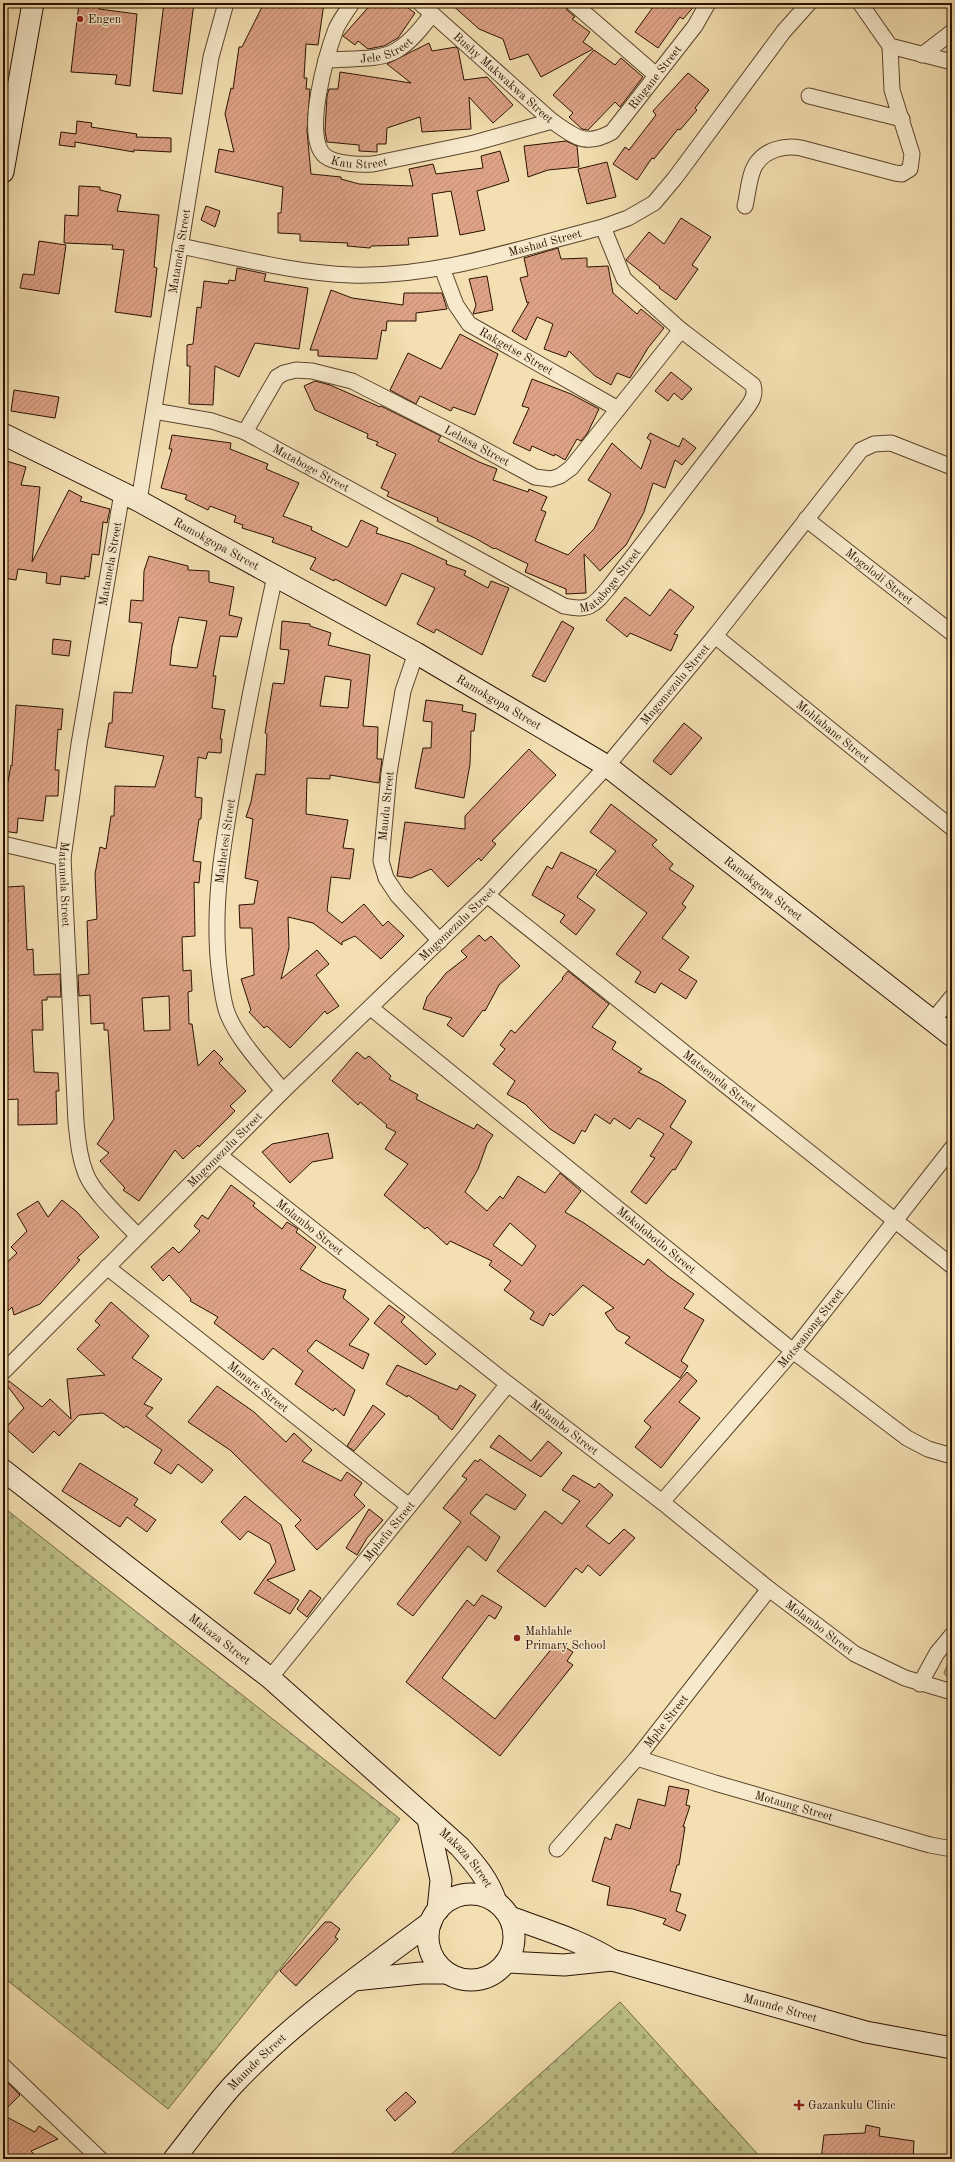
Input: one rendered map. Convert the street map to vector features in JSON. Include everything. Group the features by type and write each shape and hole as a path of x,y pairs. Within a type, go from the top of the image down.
{"street":[{"path":"3,172 6,142 33,3"},
{"name":"Matamela Street","path":"137,1235 97,1191 86,1175 80,1155 76,1122 63,858 79,744 130,497 154,412 211,57 226,3"},
{"name":"Kau Street","path":"352,3 337,28 326,60 319,98 315,126 316,139 320,149 326,157 358,165 410,157 474,143 552,121"},
{"name":"Bushy Makwakwa Street","path":"420,3 552,121 574,137 592,140"},
{"path":"573,3 656,75"},
{"name":"Ringane Street","path":"592,140 612,132 700,19 708,3"},
{"name":"Mashad Street","path":"180,246 325,273 398,274 442,268 603,227 628,218 654,203 675,178 784,31 809,3"},
{"path":"745,206 756,163 773,151 786,146 801,148 880,170 902,174 906,172 912,163 912,154 892,90 890,46 860,3"},
{"name":"Jele Street","path":"326,60 364,60 390,55 408,42 432,14"},
{"path":"922,55 952,32"},
{"path":"890,46 952,62"},
{"path":"809,96 902,120"},
{"name":"Mataboge Street","path":"154,412 212,421 245,432 564,606 582,609 589,608 596,603 610,586 754,397 753,385 681,330 624,279 614,259 603,227"},
{"name":"Rakgetse Street","path":"442,268 456,305 469,324 618,409"},
{"name":"Lehasa Street","path":"245,432 277,377 284,373 296,370 312,371 352,381 458,435 535,477 551,479 560,476 571,468 681,330"},
{"name":"Ramokgopa Street","path":"3,434 130,497 416,653 607,766 952,1036"},
{"name":"Mngomezulu Street","path":"3,1372 137,1235 283,1091 487,895 607,766 715,636 861,450 874,444 891,443 952,467"},
{"name":"Mogolodi Street","path":"806,519 952,633"},
{"name":"Mathetesi Street","path":"275,576 258,653 230,801 218,892 217,932 222,994 228,1015 241,1036 283,1091"},
{"name":"Mohlabane Street","path":"715,636 952,828"},
{"name":"Maudu Street","path":"416,653 403,691 389,773 381,860 386,878 395,892 440,941"},
{"path":"3,844 63,858"},
{"name":"Matsemela Street","path":"487,895 952,1266"},
{"path":"933,1020 952,997"},
{"name":"Mokolobotlo Street","path":"371,1008 793,1351 907,1438 928,1449 952,1456"},
{"name":"Motseanong Street","path":"662,1502 793,1351 952,1148"},
{"name":"Molambo Street","path":"219,1155 508,1384 662,1502 768,1589 855,1654 920,1684 952,1692"},
{"name":"Monare Street","path":"107,1267 409,1506"},
{"name":"Mphefu Street","path":"270,1678 508,1384"},
{"name":"Makaza Street","path":"3,1470 270,1678 460,1847 481,1871 493,1892 496,1902"},
{"name":"Mphe Street","path":"557,1849 637,1758 768,1589"},
{"path":"920,1684 937,1653 952,1635"},
{"name":"Motaung Street","path":"637,1758 715,1783 930,1845 952,1849"},
{"name":"Makaza Street","path":"428,1818 441,1880 434,1916"},
{"path":"476,1894 496,1902 510,1917 514,1931 514,1945 506,1962 500,1969 488,1977 474,1980 460,1979 447,1973 437,1963 430,1951 428,1936 434,1916 448,1901 461,1895 476,1894"},
{"name":"Maunde Street","path":"174,2159 232,2086 261,2057 301,2022 434,1916"},
{"name":"Maunde Street","path":"510,1917 568,1937 594,1949 612,1960 866,2032 952,2048"},
{"name":"Maunde Street","path":"506,1962 564,1965 612,1960"},
{"path":"354,1980 421,1973 447,1973"},
{"path":"3,2066 100,2159"}],"green space":[{"path":"3,1507 400,1819 168,2109 3,1977"},
{"path":"952,1655 952,1682 944,1673"},
{"path":"620,2002 762,2159 446,2159"}],"building":[{"path":"79,3 100,3 99,9 137,14 130,86 115,84 117,75 71,72"},
{"path":"164,3 194,3 182,94 153,91"},
{"path":"264,3 324,3 318,45 306,44 304,78 307,78 306,89 310,89 307,131 311,174 341,177 341,179 359,184 413,186 409,169 433,164 436,174 483,168 481,156 500,151 509,181 477,191 485,230 460,235 451,191 432,194 438,236 408,238 409,245 371,246 370,248 347,246 348,243 300,241 300,234 278,233 278,213 281,213 283,187 215,172 219,149 234,152 225,114 231,88 233,89 239,47 242,47"},
{"path":"372,3 401,3 415,13 398,38 384,46 368,49 358,41 355,45 343,36"},
{"path":"450,3 564,3 567,10 575,17 572,19 590,32 583,42 593,49 541,77 528,54 510,60 503,39 479,29"},
{"path":"656,3 697,3 683,19 680,17 658,48 635,32"},
{"path":"429,43 432,51 456,47 458,49 464,80 487,77 513,105 493,123 469,97 471,129 422,132 420,117 387,128 386,144 377,144 377,152 359,151 359,145 327,142 325,131 327,96 329,89 338,89 340,72 411,83 387,64"},
{"path":"594,50 615,65 621,58 643,77 620,107 615,102 588,130 582,129 569,117 573,113 553,95"},
{"path":"688,73 709,90 695,108 697,110 680,130 678,129 654,159 652,158 637,180 613,164 625,147 629,150 656,115 653,111"},
{"path":"77,121 92,123 91,127 137,134 136,137 171,138 171,152 134,150 134,152 75,142 75,147 59,145 61,132 76,134"},
{"path":"566,141 577,146 579,167 548,170 528,177 524,146"},
{"path":"607,162 616,197 587,204 578,169"},
{"path":"79,186 100,187 100,190 121,195 117,211 159,215 154,267 157,268 151,317 115,312 124,250 112,249 113,245 64,243 65,215 78,216"},
{"path":"206,206 220,211 215,227 201,220"},
{"path":"681,218 711,237 692,265 698,269 676,300 659,288 660,287 626,260 649,232 664,244"},
{"path":"39,241 66,245 59,294 20,288 23,274 34,275"},
{"path":"558,248 561,259 587,258 587,267 608,266 613,293 637,314 641,309 664,328 648,348 630,378 617,373 611,385 595,376 569,351 566,357 544,349 553,324 537,317 526,340 512,331 529,302 527,303 520,278 528,276 524,258"},
{"path":"237,268 266,274 264,281 308,288 299,349 255,343 239,377 215,366 213,405 189,404 190,366 187,366 187,345 193,344 197,307 201,308 204,281 228,284 229,280 235,281"},
{"path":"487,276 493,310 473,314 476,305 469,279"},
{"path":"331,290 352,298 403,305 404,293 442,293 447,309 416,313 416,321 387,321 386,331 382,330 377,359 318,356 318,350 310,350"},
{"path":"460,334 498,354 475,415 453,407 451,411 420,396 416,404 390,390 408,353 441,369"},
{"path":"671,372 692,389 682,400 674,393 668,401 655,391"},
{"path":"532,379 571,394 599,409 587,434 581,441 577,439 565,460 555,454 554,456 532,446 530,451 513,443 529,408 522,406"},
{"path":"315,381 330,385 380,407 381,406 441,436 438,441 479,462 497,469 493,480 528,492 529,489 547,497 541,510 546,512 535,541 568,555 594,529 611,494 588,480 612,443 641,469 651,441 647,438 650,433 679,447 683,438 696,448 682,465 675,460 665,488 653,483 644,512 626,545 600,571 584,554 586,593 566,594 566,589 525,572 528,564 437,521 438,518 387,496 389,492 381,488 396,454 376,445 378,442 367,438 368,434 315,410 304,386"},
{"path":"14,390 59,397 55,418 11,411"},
{"path":"172,435 231,443 230,449 268,464 266,469 299,483 283,516 312,527 311,530 346,547 348,547 361,520 378,528 376,533 410,544 447,561 446,564 466,571 464,575 488,588 491,581 509,588 482,655 436,629 434,633 417,624 435,588 402,573 386,606 335,579 334,581 310,569 316,558 272,542 274,538 242,528 243,525 234,522 236,516 210,506 208,510 185,499 187,495 161,488 172,449 169,449"},
{"path":"3,460 26,467 21,485 40,487 32,562 69,490 82,497 80,501 110,509 107,523 103,522 99,555 92,554 89,577 85,576 85,579 61,576 60,585 46,583 47,573 18,569 16,580 3,578"},
{"path":"149,556 188,566 188,570 209,571 209,582 234,587 229,615 242,618 237,637 220,636 213,676 216,676 212,708 225,710 220,739 222,739 221,753 208,752 206,759 198,757 195,797 202,798 201,819 199,819 193,861 201,862 199,883 194,882 195,936 182,937 183,971 191,970 192,991 188,992 189,1024 192,1024 198,1066 214,1050 223,1059 219,1063 246,1091 230,1106 235,1111 199,1147 198,1145 183,1159 175,1150 139,1201 123,1190 125,1188 100,1161 109,1153 97,1144 114,1119 108,1030 104,1030 104,1023 91,1024 90,995 79,996 78,975 89,974 87,921 97,919 95,874 100,847 106,849 111,816 114,816 115,786 155,787 164,756 105,747 109,723 112,723 114,692 132,693 142,623 129,622 131,600 143,601 144,571","holes":["179,617 207,621 197,668 170,665 172,647","169,996 170,1030 144,1031 142,998"]},
{"path":"670,589 694,607 674,634 678,635 671,651 630,633 627,637 606,620 625,597 650,616"},
{"path":"282,621 310,624 310,626 331,633 328,645 370,655 363,726 378,727 377,759 382,759 379,783 330,775 330,779 307,778 306,814 348,820 343,848 354,849 350,879 331,877 327,911 342,923 364,904 383,926 388,921 404,936 381,959 355,936 342,942 342,945 313,923 288,917 289,948 281,979 317,950 329,964 316,975 339,1006 327,1014 325,1011 290,1048 267,1026 264,1028 249,1012 251,1010 241,979 254,975 252,928 240,928 239,905 254,904 258,881 245,878 253,819 246,817 251,802 256,774 265,775 267,734 265,733 273,683 284,684 289,650 280,649","holes":["325,676 351,680 348,708 320,706"]},
{"path":"562,621 574,628 545,682 532,676"},
{"path":"53,639 71,641 69,656 52,654"},
{"path":"426,700 463,705 462,711 476,714 474,731 471,731 470,764 464,798 415,788 423,748 431,748 432,722 423,721"},
{"path":"16,705 63,709 61,730 58,729 55,770 59,770 58,796 46,796 43,821 18,818 17,833 3,831 3,795 5,795 5,782 8,782 11,765 12,766"},
{"path":"684,723 702,738 671,775 653,761"},
{"path":"529,749 556,775 492,841 496,844 481,861 479,858 448,887 431,869 411,878 397,876 405,822 465,829 465,816"},
{"path":"611,804 657,840 652,845 673,864 669,869 694,886 682,904 686,907 662,938 689,957 679,970 697,981 686,999 661,983 655,993 635,982 641,972 616,954 647,913 596,875 616,851 590,832"},
{"path":"561,852 597,870 577,897 595,910 576,935 560,922 565,915 532,895 547,866 552,869"},
{"path":"24,886 27,950 33,949 34,975 60,974 61,997 47,997 47,1000 42,1000 43,1030 32,1030 34,1072 58,1073 59,1091 56,1091 57,1124 18,1125 18,1099 3,1100 3,921 8,922 7,887"},
{"path":"479,935 485,941 491,936 520,966 499,985 485,1011 483,1010 463,1037 447,1025 452,1018 423,1009 427,997 446,973 467,957 461,951"},
{"path":"568,971 609,1004 592,1027 616,1042 612,1049 642,1069 638,1072 660,1083 686,1101 670,1127 692,1142 675,1170 673,1169 646,1204 631,1192 655,1158 650,1156 664,1134 638,1118 630,1129 614,1118 610,1124 595,1114 585,1132 582,1130 574,1144 550,1129 525,1104 507,1094 515,1081 493,1064 505,1049 500,1045 511,1030 515,1033 563,979 562,978"},
{"path":"357,1052 365,1059 369,1056 391,1076 389,1079 418,1095 416,1099 474,1129 477,1124 493,1135 487,1144 478,1169 465,1192 487,1211 500,1196 503,1199 518,1176 545,1193 560,1173 581,1191 565,1212 584,1223 644,1265 648,1259 668,1276 694,1294 684,1308 704,1320 681,1361 688,1366 680,1378 625,1343 630,1337 617,1330 605,1313 614,1308 583,1285 553,1316 550,1313 543,1326 530,1319 534,1312 504,1290 511,1281 489,1265 492,1261 450,1241 447,1245 427,1227 425,1229 384,1195 408,1164 385,1149 396,1132 386,1127 387,1125 360,1102 358,1105 332,1081","holes":["510,1223 536,1246 522,1266 493,1245"]},
{"path":"328,1133 333,1158 312,1162 290,1183 262,1152 272,1144"},
{"path":"231,1185 255,1203 253,1206 282,1229 287,1222 298,1229 296,1232 316,1247 300,1269 322,1282 346,1290 343,1298 369,1319 349,1345 369,1354 363,1369 316,1340 307,1351 355,1390 344,1416 335,1408 333,1411 295,1384 303,1371 273,1348 263,1360 214,1323 218,1317 190,1301 191,1299 169,1275 163,1281 151,1267 173,1247 179,1253 200,1231 194,1226 202,1215 208,1219"},
{"path":"62,1200 77,1212 99,1237 77,1258 80,1260 40,1304 14,1315 12,1307 3,1316 3,1266 17,1253 11,1247 27,1231 17,1214 38,1201 48,1217"},
{"path":"111,1302 149,1336 132,1358 162,1379 144,1404 153,1408 146,1416 213,1470 202,1483 178,1464 171,1474 154,1463 162,1450 126,1426 124,1428 103,1413 79,1415 59,1436 54,1431 33,1453 5,1428 24,1408 6,1384 9,1381 42,1407 50,1399 71,1419 67,1379 105,1375 77,1349 100,1325 95,1321"},
{"path":"389,1305 405,1317 401,1322 436,1354 426,1365 374,1323"},
{"path":"397,1365 457,1390 460,1385 476,1395 452,1430 438,1418 439,1417 408,1395 407,1397 386,1384"},
{"path":"687,1372 697,1381 679,1402 700,1418 661,1468 635,1447 651,1427 644,1421"},
{"path":"217,1386 254,1412 286,1442 294,1433 312,1450 302,1461 341,1481 347,1472 362,1483 354,1495 365,1506 317,1550 295,1526 301,1520 230,1450 188,1422"},
{"path":"373,1405 385,1414 354,1451 347,1446"},
{"path":"499,1435 531,1461 548,1441 562,1453 541,1477 490,1447"},
{"path":"480,1459 526,1495 515,1510 486,1494 470,1513 500,1537 486,1561 468,1546 413,1616 397,1604 461,1522 443,1508 467,1479 462,1476 475,1460 478,1462"},
{"path":"80,1463 138,1499 134,1505 156,1520 147,1532 127,1517 120,1527 62,1491"},
{"path":"573,1475 595,1488 599,1483 613,1495 586,1526 609,1544 624,1529 635,1538 600,1576 588,1565 582,1573 576,1568 545,1607 497,1571 545,1511 562,1524 580,1501 562,1490"},
{"path":"245,1496 281,1525 295,1570 267,1580 299,1600 290,1614 254,1593 276,1562 270,1544 248,1531 240,1540 221,1522"},
{"path":"369,1509 383,1520 367,1538 357,1555 346,1548"},
{"path":"310,1590 321,1598 307,1617 297,1609"},
{"path":"482,1595 502,1607 495,1619 489,1615 442,1678 495,1719 557,1642 573,1652 567,1661 573,1665 500,1756 406,1682 467,1600 474,1606"},
{"path":"669,1786 689,1790 686,1805 690,1806 683,1827 685,1827 679,1865 677,1865 670,1891 681,1894 676,1911 686,1915 680,1931 663,1924 666,1919 633,1909 607,1905 610,1887 592,1881 605,1837 611,1840 616,1824 630,1829 638,1799 665,1806"},
{"path":"325,1922 331,1922 340,1929 335,1937 338,1939 296,1986 280,1971"},
{"path":"3,2078 20,2095 3,2112"},
{"path":"406,2092 416,2102 395,2121 386,2110"},
{"path":"3,2115 35,2132 39,2126 58,2139 31,2151 39,2159 9,2159 3,2153"},
{"path":"866,2125 880,2128 879,2136 914,2141 913,2159 821,2159 824,2135 865,2133"}],"place":[{"name":"Engen","path":"80,19"},
{"name":"Mahlahle Primary School","path":"517,1638"},
{"name":"Gazankulu Clinic","path":"799,2105"}]}
